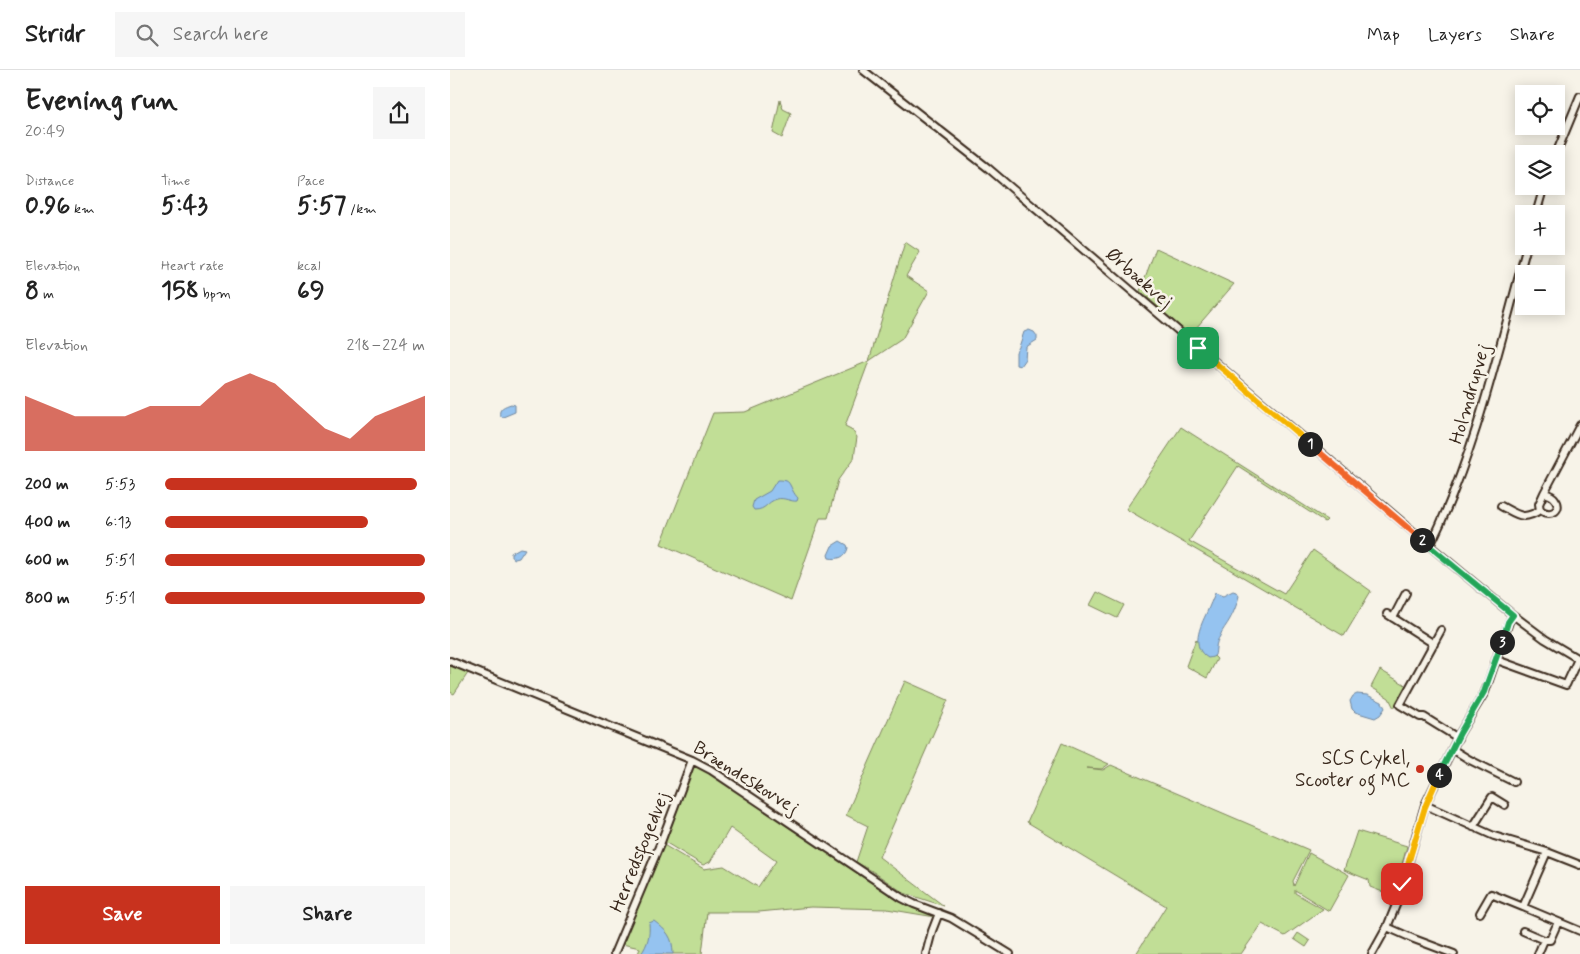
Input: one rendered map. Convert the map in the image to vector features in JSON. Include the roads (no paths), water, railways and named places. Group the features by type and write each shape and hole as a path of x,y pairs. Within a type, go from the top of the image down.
{"street":[{"name":"Ørbækvej","path":"863,70 996,175 1513,615 1545,639 1579,660"},
{"path":"1560,145 1580,96"},
{"name":"Holmdrupvej","path":"1430,546 1466,458 1482,410 1525,255"},
{"path":"1544,492 1556,500 1556,510 1552,514 1546,514 1540,510 1539,504 1544,492 1580,425"},
{"path":"1501,506 1526,518 1540,510"},
{"path":"1406,593 1390,616 1434,644"},
{"path":"1372,954 1396,905 1426,805 1452,749 1484,692 1508,622 1513,615"},
{"path":"1441,630 1400,706 1420,717 1424,717 1458,738"},
{"path":"1496,660 1566,685 1579,660"},
{"name":"Brændeskovvej","path":"450,661 692,760 711,770 902,898 961,923 1010,954"},
{"path":"1452,749 1514,782"},
{"name":"Herredsfogedvej","path":"614,954 661,842 692,760"},
{"path":"1473,827 1492,797 1505,805"},
{"path":"1426,805 1494,836 1547,852 1580,865"},
{"path":"1523,907 1547,852"},
{"path":"1480,913 1491,894 1580,931"},
{"path":"926,954 939,913"},
{"path":"1523,931 1544,940 1550,940 1558,922"},
{"path":"1387,926 1414,939 1454,954"},
{"path":"1538,954 1544,940"}],"water":[{"path":"1029,330 1034,332 1037,340 1026,347 1025,359 1020,366 1016,365 1016,352 1024,332"},
{"path":"511,404 515,405 515,412 503,417 500,416 501,409"},
{"path":"777,480 788,482 798,498 797,501 777,499 762,509 754,510 752,507 754,500 770,491"},
{"path":"840,541 847,545 848,548 845,554 835,559 829,558 828,555 832,546"},
{"path":"520,548 525,549 519,558 511,557 511,553"},
{"path":"1233,591 1239,596 1235,608 1218,640 1215,655 1208,658 1199,648 1199,630 1215,593 1223,596"},
{"path":"1357,694 1367,695 1382,702 1385,708 1375,718 1355,712 1350,701"},
{"path":"654,921 668,935 672,943 673,954 641,954 648,939 649,923"}],"place":[{"name":"SCS Cykel, Scooter og MC","path":"1420,769"}]}
